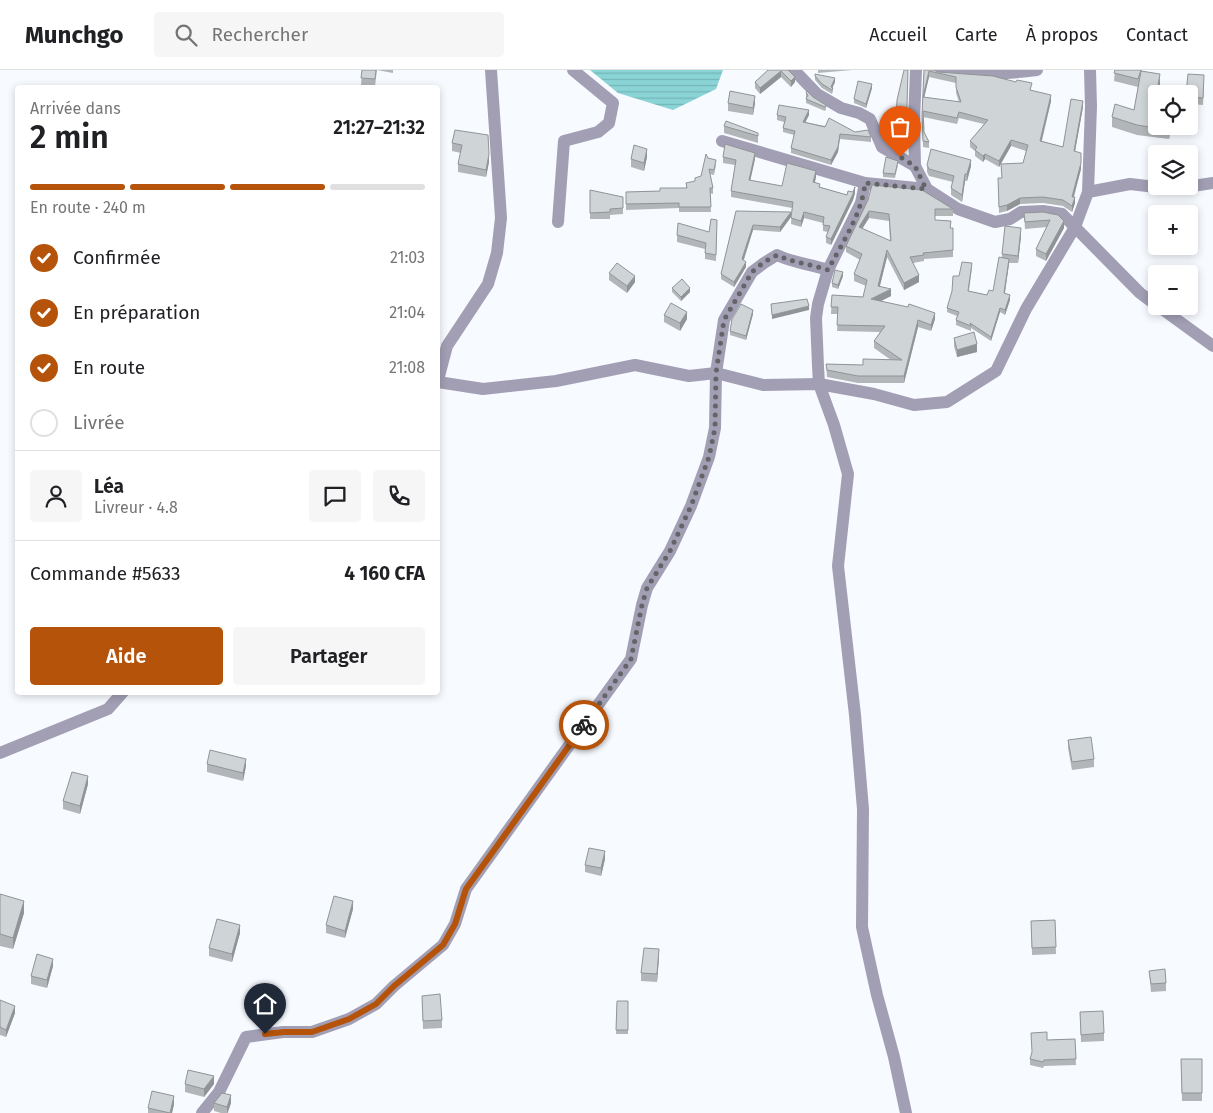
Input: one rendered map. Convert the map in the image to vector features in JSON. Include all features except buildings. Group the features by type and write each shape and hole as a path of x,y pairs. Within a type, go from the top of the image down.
{"street":[{"path":"440,373 447,346 488,284 497,253 501,218 492,70"},
{"path":"558,222 564,141 598,132 609,123 613,103 573,70"},
{"path":"794,70 817,94 840,108 860,113 870,119 882,147 915,166"},
{"path":"916,70 915,166 926,189"},
{"path":"939,70 974,74 1006,74 1037,70"},
{"path":"440,381 483,389 556,381 635,365 689,376 716,373 763,385 820,384 874,394 914,405 948,402 996,371 1026,309 1075,227 1088,192 1091,106 1090,70"},
{"path":"722,141 865,183 926,189 958,209 995,222 1010,219 1021,212 1043,211 1062,214 1148,299"},
{"path":"865,183 864,194 856,217 828,270 816,318 820,384 848,474 838,566 855,715 863,809 862,927 906,1113"},
{"path":"1088,192 1130,184 1174,189 1213,183"},
{"path":"202,1113 219,1092 246,1038 284,1032 312,1032 349,1019 376,1004 394,986 443,945 455,924 466,889 631,659 647,588 670,551 691,506 709,457 715,428 716,373 724,320 752,272 764,262 777,255 791,262 814,265 828,270"},
{"path":"1170,315 1213,346"},
{"path":"0,753 108,709 121,695"}],"water":[{"path":"590,70 723,70 716,89 673,110 618,93"}],"way so far":[{"path":"584,725 631,659 647,588 670,551 691,506 709,457 715,428 716,373 724,320 752,272 764,262 777,255 791,262 814,265 828,270 856,217 864,194 865,183 926,189 915,166 900,157"}],"route":[{"path":"265,1034 312,1032 349,1019 376,1004 415,967 443,945 455,924 466,889 584,725"}]}
